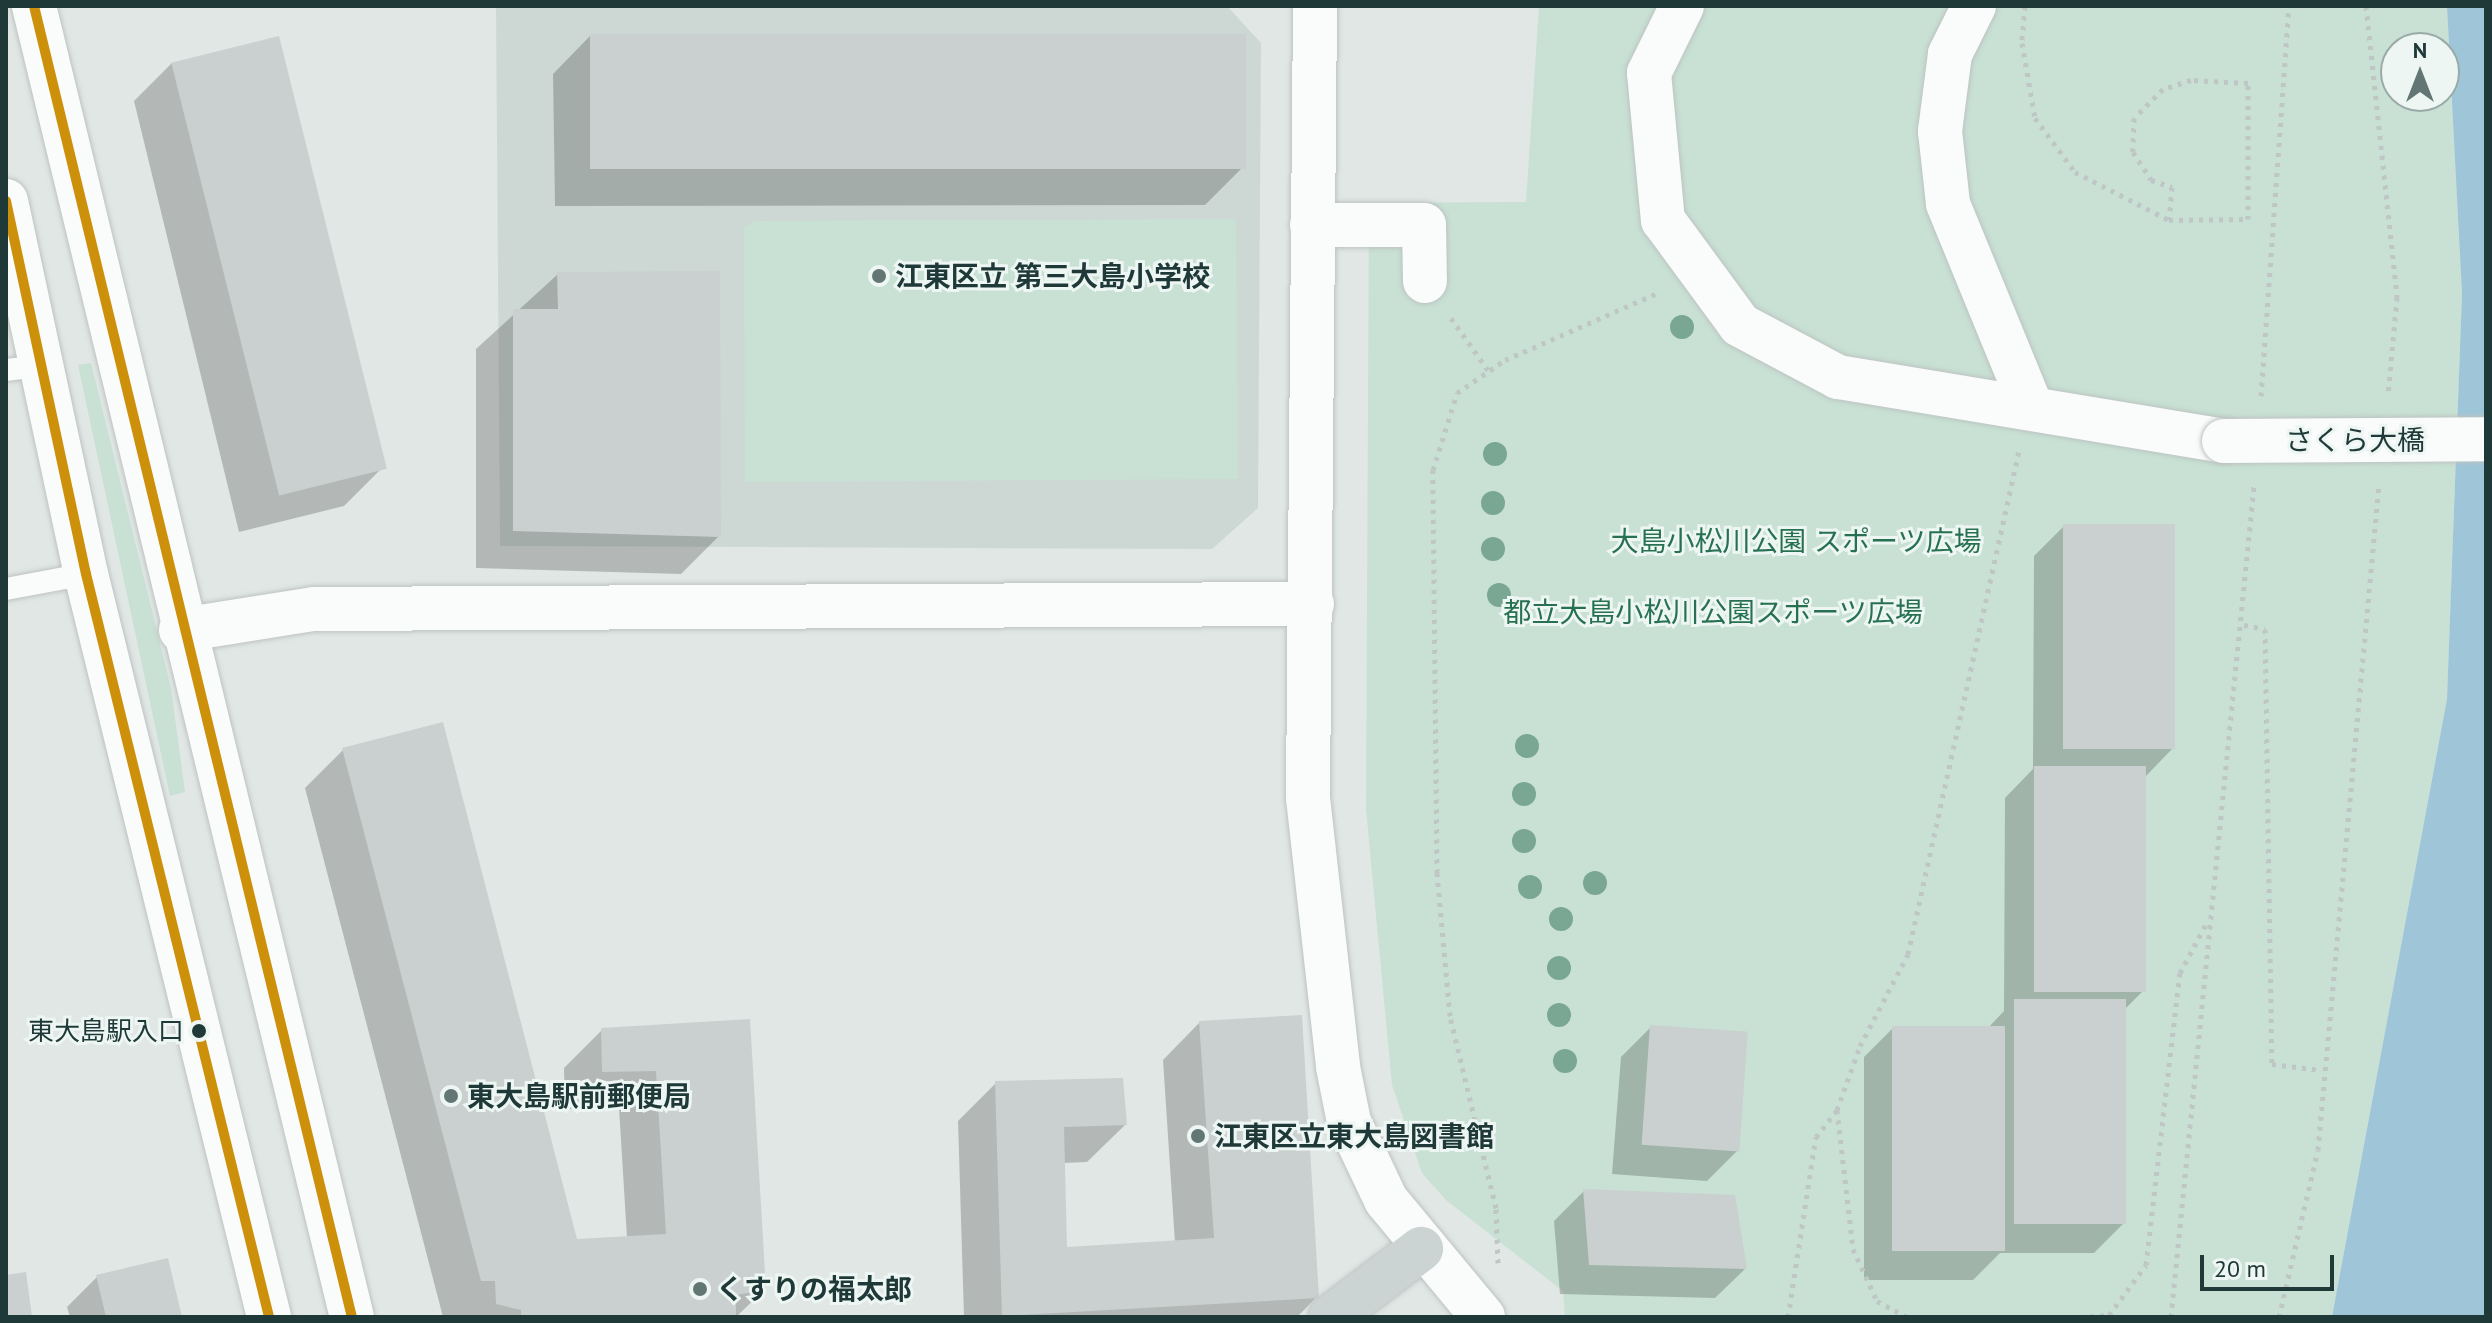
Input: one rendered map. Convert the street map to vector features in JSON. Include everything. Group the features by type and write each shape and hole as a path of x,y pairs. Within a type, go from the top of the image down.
{"main road":[{"path":"1331,1317 1421,1249"}],"street":[{"path":"34,6 181,630 352,1317"},
{"path":"1315,6 1308,798 1338,1067 1349,1122 1421,1249 1474,1306"},
{"name":"さくら大橋","path":"1682,6 1649,73 1650,141 1663,220 1698,275 1740,325 1838,377 2030,404 2224,441 2486,439"},
{"path":"1974,6 1950,54 1940,131 1948,204 2030,404"},
{"path":"6,201 24,368 86,574 269,1317"},
{"path":"1312,225 1424,225 1425,281"},
{"path":"181,630 314,609 1312,604"}],"lane":[{"path":"6,589 86,574"}],"path":[{"path":"2025,6 2022,43 2035,118 2075,172 2169,220 2248,219 2248,83 2177,84 2134,118 2133,152 2151,180 2172,187 2169,220"},
{"path":"2366,6 2397,297 2386,407"},
{"path":"1474,1306 1502,1259 1450,1016 1437,873 1433,470 1457,393 1488,370 1698,275"},
{"path":"1425,281 1488,370"},
{"path":"1788,1317 1816,1137 1837,1110 1860,1046 1908,954 2030,404"},
{"path":"2279,1317 2304,1233 2380,470"},
{"path":"2244,625 2265,629 2272,1064 2321,1070"},
{"path":"2080,1317 2109,1315 2146,1265 2180,973 2208,919 2171,1317"},
{"path":"1837,1110 1853,1249 1877,1301 1907,1317"}],"shaded area":[{"name":"江東区立 第三大島小学校","path":"496,6 1227,6 1261,43 1258,508 1212,549 500,546"}],"green space":[{"name":"大島小松川公園 スポーツ広場","path":"1539,6 2447,6 2448,32 2380,32 2380,112 2453,112 2462,294 2447,699 2332,1317 1565,1317 1563,1291 1446,1200 1422,1173 1392,1085 1366,809 1369,203 1526,202"},
{"path":"1236,219 1238,479 745,482 744,228 754,221"},
{"path":"91,363 171,688 185,792 170,796 78,365"}],"water":[{"path":"2447,6 2486,6 2486,1317 2332,1317 2447,699 2462,294 2453,112 2460,112 2460,32 2448,32"}],"building":[{"path":"590,34 1246,34 1246,169 590,169"},
{"path":"279,36 387,469 279,496 171,63"},
{"path":"720,271 721,537 513,531 513,309 558,309 557,272"},
{"path":"2063,524 2175,524 2175,749 2063,749"},
{"path":"443,722 577,1239 666,1234 656,1071 602,1072 601,1028 750,1019 766,1290 736,1295 736,1317 521,1317 521,1310 496,1304 495,1281 481,1281 342,748"},
{"path":"2034,766 2146,766 2146,992 2034,992"},
{"path":"2014,999 2126,999 2126,1224 2014,1224"},
{"path":"1302,1015 1319,1298 1002,1316 995,1081 1123,1078 1127,1125 1064,1127 1067,1247 1214,1238 1199,1021"},
{"path":"1650,1025 1748,1032 1739,1152 1642,1145"},
{"path":"1892,1026 2005,1026 2005,1251 1892,1251"},
{"path":"1583,1189 1735,1195 1747,1269 1589,1265"},
{"path":"168,1258 182,1317 106,1317 96,1275"},
{"path":"26,1272 32,1317 6,1317 6,1275"}],"transit line":[{"path":"34,6 352,1317"},
{"path":"6,201 86,574 269,1317"}],"place":[{"name":"江東区立 第三大島小学校","path":"879,276"},
{"name":"東大島駅入口","path":"199,1031"},
{"name":"東大島駅前郵便局","path":"451,1096"},
{"name":"江東区立東大島図書館","path":"1198,1136"},
{"name":"くすりの福太郎","path":"700,1289"}],"park label":[{"name":"都立大島小松川公園スポーツ広場","path":"1713,612"}]}
